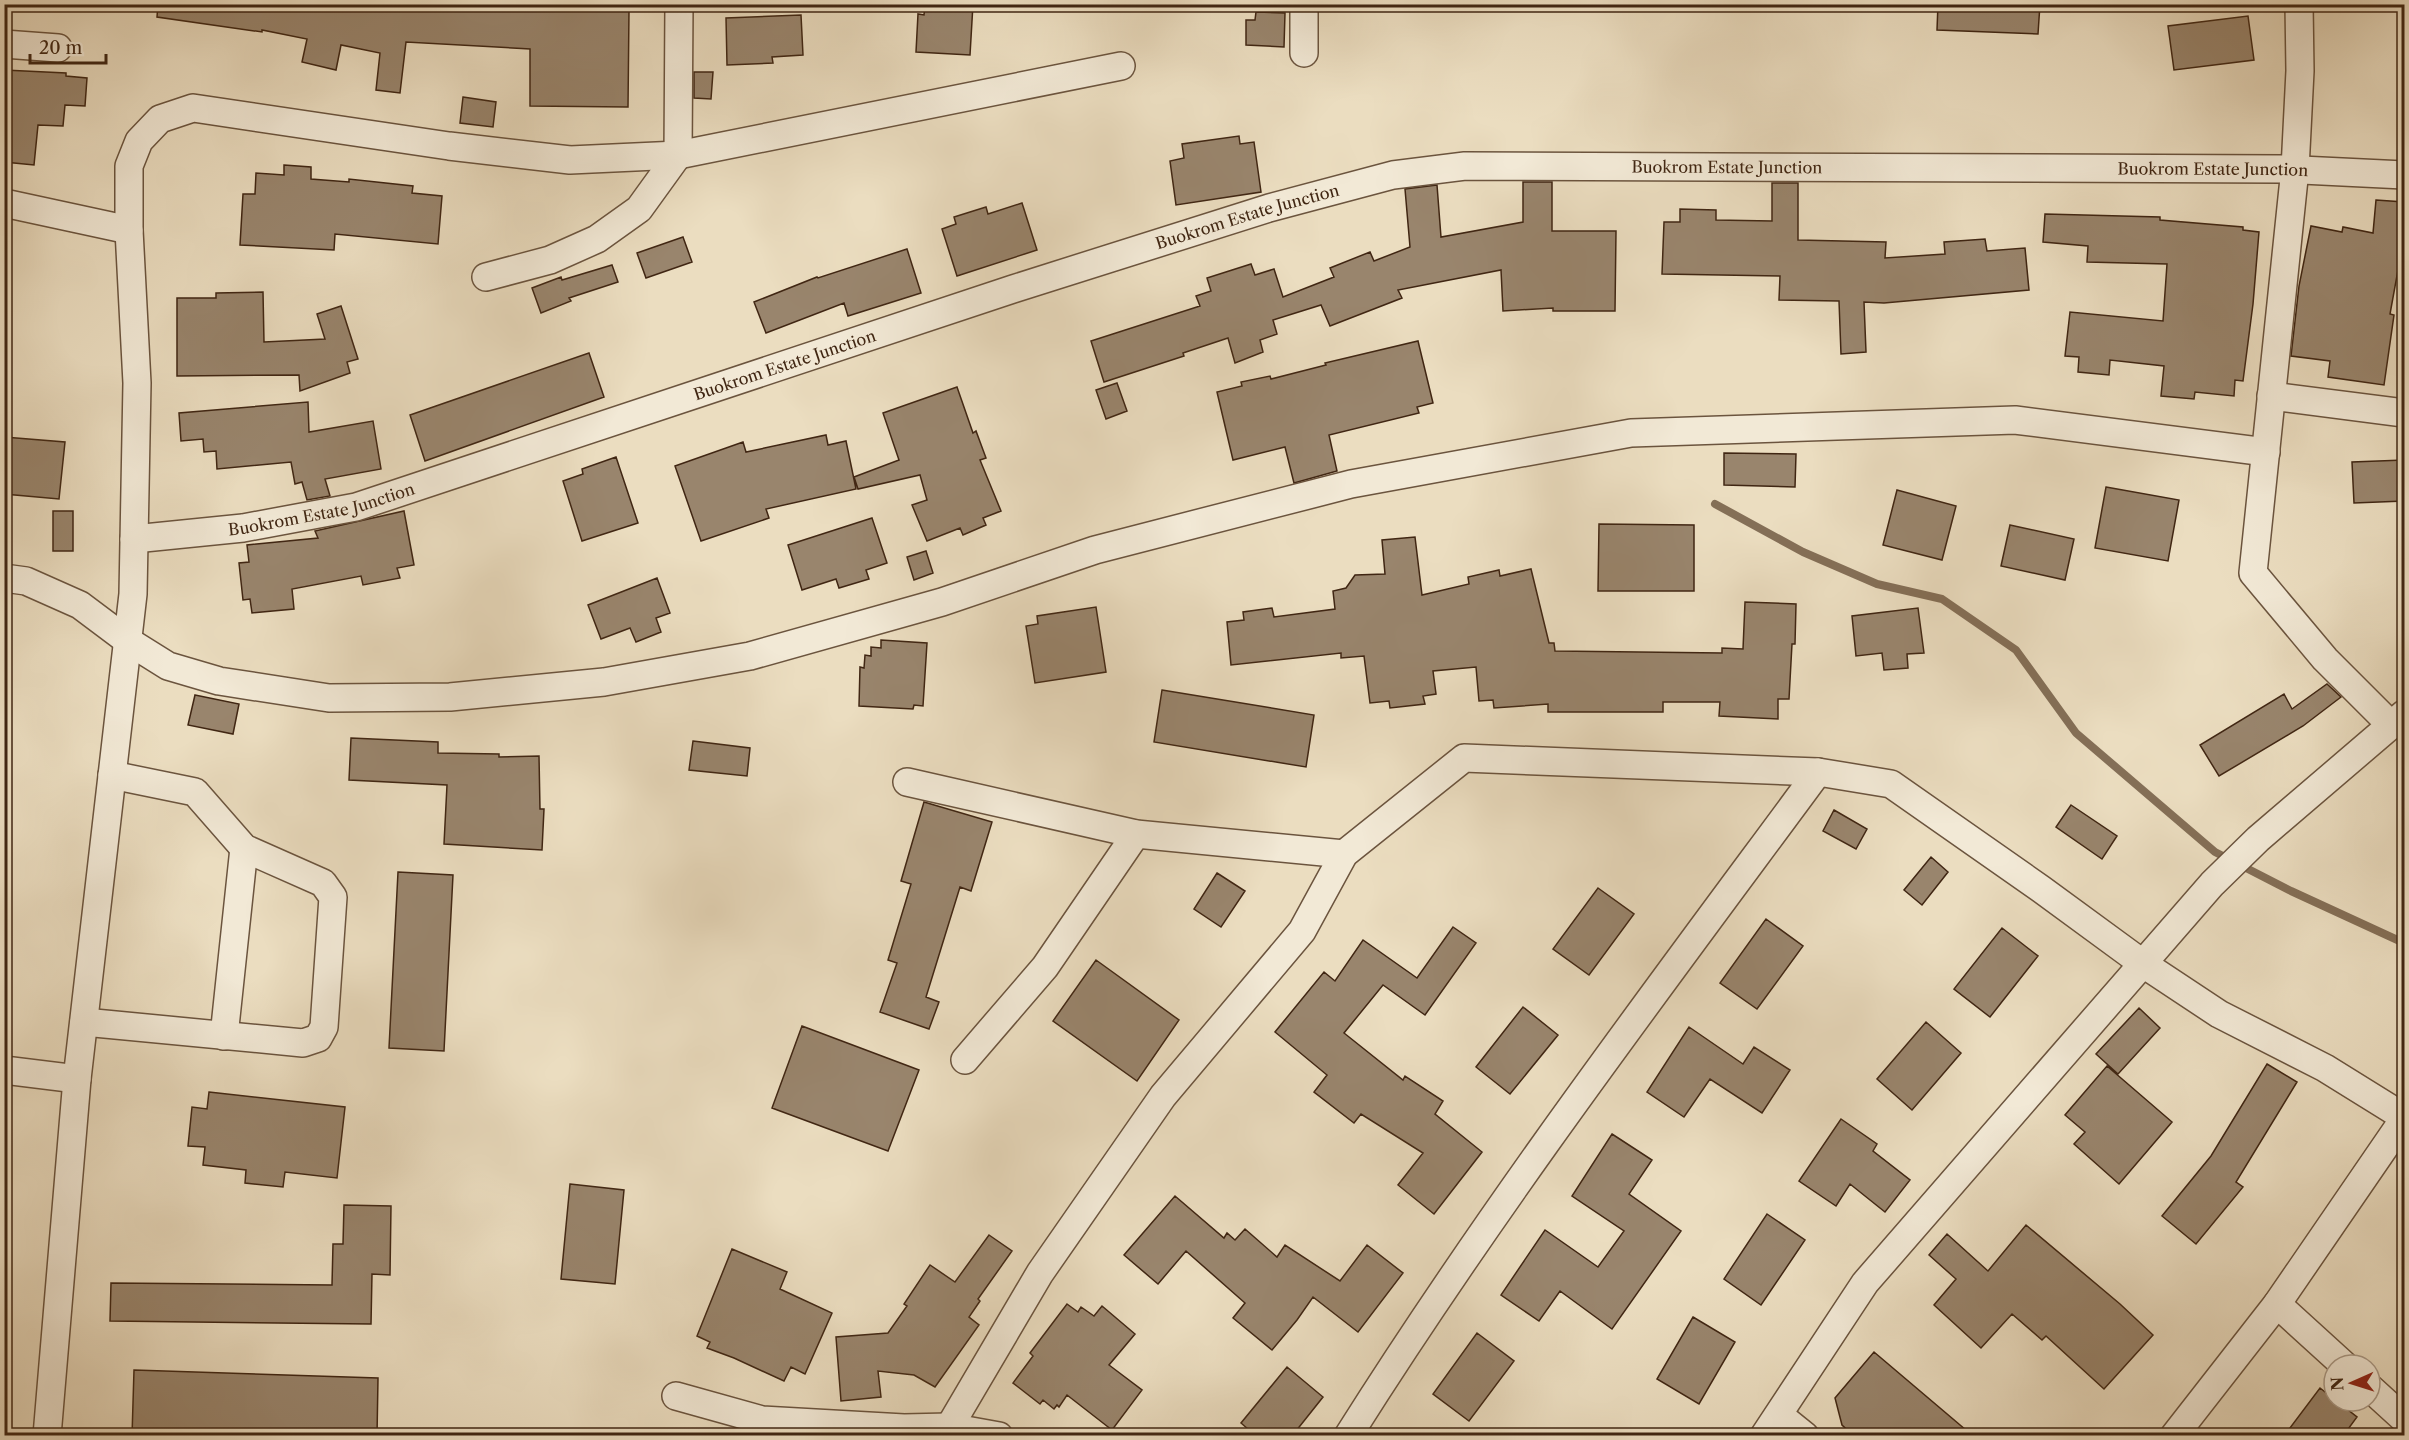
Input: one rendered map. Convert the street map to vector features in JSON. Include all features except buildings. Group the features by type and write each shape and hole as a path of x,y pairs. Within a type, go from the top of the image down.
{"street":[{"path":"486,277 550,260 597,239 639,209 678,155 680,4"},
{"path":"1304,4 1304,53"},
{"path":"1805,1436 1772,1425 1865,1283 2212,884 2259,839 2398,719 2325,659 2253,573 2295,169 2300,71 2299,4"},
{"path":"4,44 58,48"},
{"path":"47,1436 76,1079 133,594 137,383 129,230 129,166 139,141 160,118 193,108 449,146 570,160 678,155 1121,66"},
{"name":"Buokrom Estate Junction","path":"134,539 243,528 356,507 1013,289 1269,208 1393,175 1465,166 2295,169 2404,175"},
{"path":"4,203 129,230"},
{"path":"2271,396 2404,413"},
{"path":"4,578 27,581 80,605 128,641 168,666 219,681 329,698 450,697 604,682 750,656 942,602 1095,550 1351,484 1630,433 2015,420 2266,452"},
{"path":"946,1431 1040,1273 1163,1096 1302,931 1344,854 1464,758 1818,772 1891,784 2142,963 2219,1014 2325,1068 2404,1118 2277,1304 2174,1436"},
{"path":"1348,1436 1411,1337 1553,1132 1818,772"},
{"path":"84,1022 303,1043 318,1038 324,1027 333,897 323,883 244,848 195,792 112,775"},
{"path":"907,782 1136,834 1344,854"},
{"path":"965,1060 1045,967 1136,834"},
{"path":"224,1036 244,848"},
{"path":"4,1070 76,1079"},
{"path":"2277,1304 2331,1353"},
{"path":"676,1396 762,1420 999,1436"},
{"path":"2382,1399 2404,1419"}],"waterway":[{"path":"1715,504 1803,552 1877,584 1942,599 2016,650 2076,733 2215,852 2291,891 2404,943"}]}
